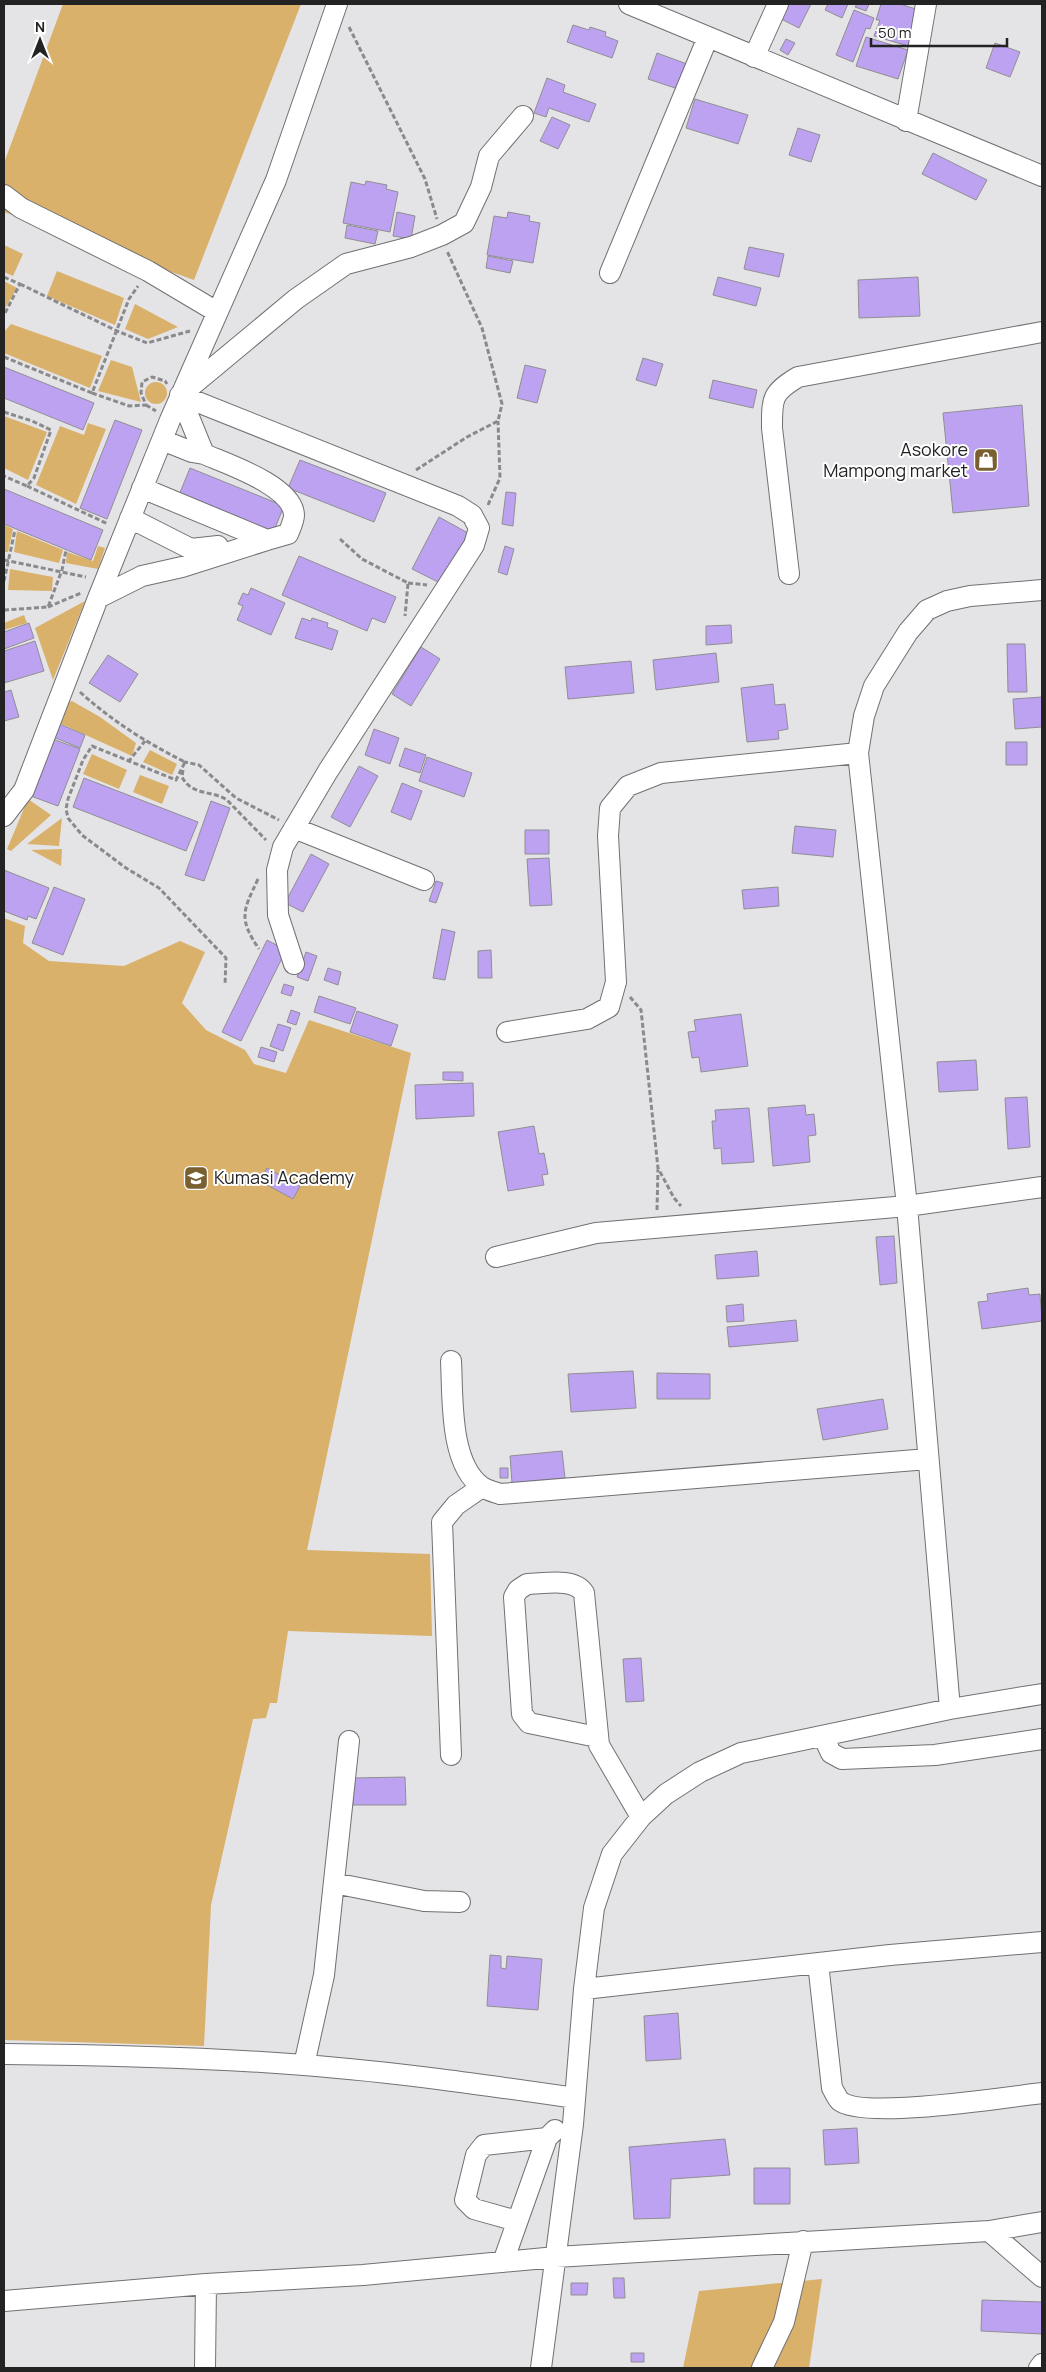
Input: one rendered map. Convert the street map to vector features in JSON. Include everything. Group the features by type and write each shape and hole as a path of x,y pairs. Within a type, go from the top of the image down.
{"street":[{"path":"4,816 24,790 101,590 180,395 276,180 337,4"},
{"path":"629,4 906,121 1042,176"},
{"path":"754,57 778,4"},
{"path":"906,121 926,4"},
{"path":"610,273 708,37"},
{"path":"180,395 296,299 346,264 411,247 442,236 464,222 481,187 488,156 523,116"},
{"path":"4,195 21,208 148,271 214,319"},
{"path":"788,574 772,428 772,406 780,388 798,377 1042,332"},
{"path":"180,395 204,454"},
{"path":"180,395 458,506 472,515 479,528 474,545 416,633 283,847 277,870 276,895 278,915 294,964"},
{"path":"101,590 142,576 182,567 288,534 294,516 290,502 259,477 204,454 192,452 162,440"},
{"path":"142,488 267,540"},
{"path":"128,525 191,549 267,540"},
{"path":"950,1709 907,1206 858,753 864,716 874,686 908,632 927,610 947,601 970,596 1042,590"},
{"path":"507,1032 587,1019 609,1006 616,982 608,836 610,808 628,786 661,774 858,753"},
{"path":"294,828 424,880"},
{"path":"496,1256 596,1233 907,1206 1042,1187"},
{"path":"451,1362 455,1430 461,1456 469,1474 482,1487 500,1494 928,1459"},
{"path":"450,1755 442,1522 456,1505 482,1487"},
{"path":"597,1737 534,1724 525,1720 522,1714 514,1597 522,1586 526,1584 566,1583 578,1586 584,1593 588,1618 597,1737 603,1756 641,1817"},
{"path":"541,2368 573,2124 584,1989 594,1908 612,1854 641,1817 666,1794 700,1772 741,1754 950,1709 1042,1694"},
{"path":"823,1736 831,1753 842,1759 935,1755 1042,1739"},
{"path":"304,2065 324,1974 349,1740"},
{"path":"334,1883 424,1901 460,1902"},
{"path":"584,1989 818,1963 1042,1942"},
{"path":"818,1963 832,2088 840,2100 852,2106 870,2108 908,2107 1042,2093"},
{"path":"4,2054 155,2055 304,2065 425,2077 575,2098"},
{"path":"503,2262 547,2138 552,2131 573,2124"},
{"path":"517,2221 474,2208 465,2200 476,2155 484,2145 547,2138"},
{"path":"4,2301 206,2284 362,2275 556,2257 803,2241 876,2240 989,2231 1042,2222"},
{"path":"989,2231 1042,2277"},
{"path":"762,2368 784,2322 803,2241"},
{"path":"205,2368 206,2284"},
{"path":"1038,2368 1042,2364"}],"path":[{"path":"92,393 130,299 148,271"},
{"path":"4,276 116,331 147,343 214,319"},
{"path":"4,316 20,284"},
{"path":"4,357 129,406 146,405 141,393 142,382 152,377 165,380 180,395"},
{"path":"4,412 50,430 34,478 27,486"},
{"path":"479,528 500,478 498,421"},
{"path":"4,476 128,525"},
{"path":"4,581 6,560 15,530"},
{"path":"340,538 362,559 408,583 405,620 416,633"},
{"path":"48,607 62,570 66,550"},
{"path":"6,560 62,570 101,590"},
{"path":"4,610 48,607 101,590"},
{"path":"66,680 109,718 145,741 185,762 199,765 236,798 294,828"},
{"path":"128,762 145,741"},
{"path":"185,762 176,780 92,746 83,760 66,809 68,818 82,835 126,868 159,888 226,958 225,985"},
{"path":"185,762 182,777 188,786 206,794 223,797 255,830 272,844"},
{"path":"616,982 641,1010 658,1168 657,1229"},
{"path":"658,1168 674,1198 698,1225"}],"shaded area":[{"path":"63,4 301,4 194,280 4,212 4,163"},
{"path":"4,245 23,254 13,276 4,272"},
{"path":"57,271 124,298 115,325 47,296"},
{"path":"4,281 17,288 4,310"},
{"path":"135,304 178,327 148,339 125,329"},
{"path":"11,324 102,356 90,388 4,353 4,332"},
{"path":"111,360 132,367 141,402 98,391"},
{"path":"156,382 164,385 167,393 164,401 156,404 148,401 145,393 148,385"},
{"path":"4,416 47,432 28,480 4,468"},
{"path":"88,423 106,429 76,504 36,485 60,426 84,435"},
{"path":"4,525 13,529 8,552 4,552"},
{"path":"17,531 63,550 59,563 14,552"},
{"path":"98,546 105,548 98,569 66,563 67,552 93,561"},
{"path":"10,569 53,577 52,591 8,590"},
{"path":"85,601 53,680 35,628"},
{"path":"24,615 27,623 4,630 4,623"},
{"path":"72,701 100,717 136,743 132,756 57,722 64,704"},
{"path":"150,750 177,764 172,775 143,762"},
{"path":"92,754 127,770 119,789 83,774"},
{"path":"140,775 169,786 162,804 133,792"},
{"path":"28,799 51,815 11,851 7,849"},
{"path":"62,818 59,846 27,844"},
{"path":"62,849 61,866 31,850"},
{"path":"4,918 25,926 23,943 49,961 124,966 180,941 205,952 182,1003 206,1030 245,1050 254,1064 286,1073 309,1020 411,1053 307,1550 430,1554 432,1636 288,1631 277,1703 270,1703 266,1718 253,1719 211,1905 204,2046 4,2040"},
{"path":"822,2279 809,2368 683,2368 699,2291"}],"building":[{"path":"789,4 811,4 799,28 781,19"},
{"path":"828,4 848,4 842,18 825,10"},
{"path":"857,4 869,4 866,11 855,7"},
{"path":"881,4 900,4 919,10 908,46 874,36 880,20 876,20"},
{"path":"854,10 874,18 870,29 866,28 853,62 836,55"},
{"path":"573,25 589,30 590,27 606,32 605,36 618,41 612,58 567,42"},
{"path":"866,37 908,50 898,79 856,66"},
{"path":"786,39 795,43 788,55 780,50"},
{"path":"995,43 1020,52 1010,77 986,68"},
{"path":"657,53 687,64 678,89 648,79"},
{"path":"547,78 565,85 563,92 596,104 589,122 549,108 546,117 534,113"},
{"path":"695,99 748,115 738,144 686,128"},
{"path":"552,117 570,125 558,149 540,141"},
{"path":"798,128 820,135 811,162 789,155"},
{"path":"933,153 987,180 976,200 922,174"},
{"path":"366,181 387,185 386,189 398,192 390,232 343,223 351,182 365,185"},
{"path":"397,212 415,216 411,239 393,236"},
{"path":"508,212 530,216 529,221 540,223 533,263 487,255 494,216 507,218"},
{"path":"347,225 378,231 375,244 345,238"},
{"path":"749,247 784,254 779,277 744,269"},
{"path":"488,256 513,261 510,273 486,268"},
{"path":"718,277 761,288 756,306 713,295"},
{"path":"918,277 920,316 859,318 858,280"},
{"path":"643,358 663,364 656,386 636,380"},
{"path":"525,365 546,370 537,403 517,398"},
{"path":"4,367 94,403 83,430 4,398"},
{"path":"713,380 757,390 753,408 709,398"},
{"name":"Asokore Mampong market","path":"1022,405 1029,506 953,513 943,413"},
{"path":"115,420 142,430 107,519 80,508"},
{"path":"300,460 386,493 374,522 288,488"},
{"path":"190,468 284,506 273,533 179,495"},
{"path":"4,489 103,530 91,560 4,524"},
{"path":"506,492 516,493 513,526 502,524"},
{"path":"439,517 468,533 442,584 412,569"},
{"path":"505,546 514,549 507,575 498,572"},
{"path":"299,556 396,597 385,623 372,618 367,631 282,595"},
{"path":"251,588 285,603 271,635 237,620 243,606 238,604 243,593 248,595"},
{"path":"302,618 311,621 312,618 328,623 327,627 338,631 332,650 295,638"},
{"path":"29,623 34,638 4,649 4,632"},
{"path":"731,625 732,643 706,645 706,626"},
{"path":"35,641 44,671 4,683 4,651"},
{"path":"1007,644 1025,644 1027,692 1008,692"},
{"path":"421,647 440,659 411,706 392,694"},
{"path":"716,653 719,682 656,690 653,660"},
{"path":"108,655 138,674 120,702 89,683"},
{"path":"631,661 634,693 568,699 565,667"},
{"path":"773,684 775,705 785,704 788,729 778,731 779,739 747,742 741,688"},
{"path":"11,690 19,717 4,721 4,692"},
{"path":"1042,697 1042,727 1015,729 1013,699"},
{"path":"57,723 85,735 80,748 51,736"},
{"path":"374,729 399,738 390,764 365,755"},
{"path":"50,738 80,749 58,806 28,795"},
{"path":"1006,742 1027,742 1027,765 1006,765"},
{"path":"405,748 426,755 420,773 399,766"},
{"path":"427,757 472,773 464,797 419,781"},
{"path":"359,766 378,776 350,827 331,817"},
{"path":"84,778 198,822 186,851 73,807"},
{"path":"402,783 422,791 411,820 391,812"},
{"path":"211,801 230,808 204,881 185,875"},
{"path":"795,826 836,830 833,857 792,853"},
{"path":"525,830 549,830 549,854 525,854"},
{"path":"311,854 329,864 303,912 285,903"},
{"path":"549,858 552,905 530,906 527,859"},
{"path":"4,870 49,888 36,919 28,916 27,920 4,911"},
{"path":"436,881 443,883 436,903 429,901"},
{"path":"54,887 85,899 63,955 32,943"},
{"path":"778,887 779,906 744,909 742,890"},
{"path":"442,929 455,932 445,980 433,978"},
{"path":"267,940 286,950 241,1041 222,1032"},
{"path":"491,950 492,978 478,978 478,951"},
{"path":"306,952 317,956 308,981 297,977"},
{"path":"328,968 341,972 338,985 324,980"},
{"path":"284,984 294,987 291,996 281,993"},
{"path":"319,996 356,1008 350,1024 314,1012"},
{"path":"291,1010 300,1013 296,1025 287,1022"},
{"path":"357,1011 398,1025 391,1046 350,1032"},
{"path":"741,1014 748,1066 701,1072 699,1057 692,1058 688,1032 696,1031 694,1020"},
{"path":"278,1024 291,1028 283,1051 270,1046"},
{"path":"261,1047 277,1052 274,1062 258,1057"},
{"path":"976,1060 978,1090 939,1092 937,1062"},
{"path":"443,1072 463,1072 463,1081 443,1080"},
{"path":"473,1083 474,1116 416,1119 415,1085"},
{"path":"1027,1097 1030,1147 1008,1149 1005,1098"},
{"path":"805,1105 806,1115 814,1114 816,1135 808,1136 810,1162 773,1166 768,1108"},
{"path":"749,1108 754,1162 722,1164 721,1148 714,1149 712,1121 716,1121 715,1110"},
{"path":"534,1126 539,1154 544,1153 548,1174 542,1175 544,1185 508,1191 498,1132"},
{"path":"267,1168 300,1186 293,1199 260,1181"},
{"path":"894,1236 897,1283 880,1285 876,1237"},
{"path":"757,1251 759,1276 717,1279 715,1255"},
{"path":"1028,1288 1029,1295 1040,1294 1042,1321 982,1329 978,1302 988,1301 987,1294"},
{"path":"743,1304 744,1321 727,1322 726,1306"},
{"path":"796,1320 798,1341 729,1347 727,1327"},
{"path":"633,1371 636,1408 571,1412 568,1374"},
{"path":"657,1373 710,1374 710,1399 657,1399"},
{"path":"883,1399 888,1429 823,1440 817,1409"},
{"path":"562,1451 565,1478 512,1483 510,1456"},
{"path":"500,1468 508,1468 508,1478 500,1478"},
{"path":"641,1658 644,1701 626,1702 623,1659"},
{"path":"405,1777 406,1805 353,1805 352,1778"},
{"path":"490,1955 501,1956 501,1968 506,1969 507,1956 542,1959 538,2010 487,2006"},
{"path":"678,2013 681,2059 646,2061 644,2016"},
{"path":"857,2128 859,2163 825,2165 823,2130"},
{"path":"725,2139 730,2175 671,2179 670,2218 634,2219 629,2147"},
{"path":"754,2168 790,2168 790,2204 754,2204"},
{"path":"613,2278 624,2278 625,2298 614,2298"},
{"path":"571,2283 588,2283 587,2295 571,2295"},
{"path":"982,2300 1042,2302 1042,2334 981,2331"},
{"path":"631,2353 644,2353 644,2362 631,2362"}],"place":[{"name":"Asokore Mampong market","path":"986,460"},
{"name":"Kumasi Academy","path":"196,1178"}]}
